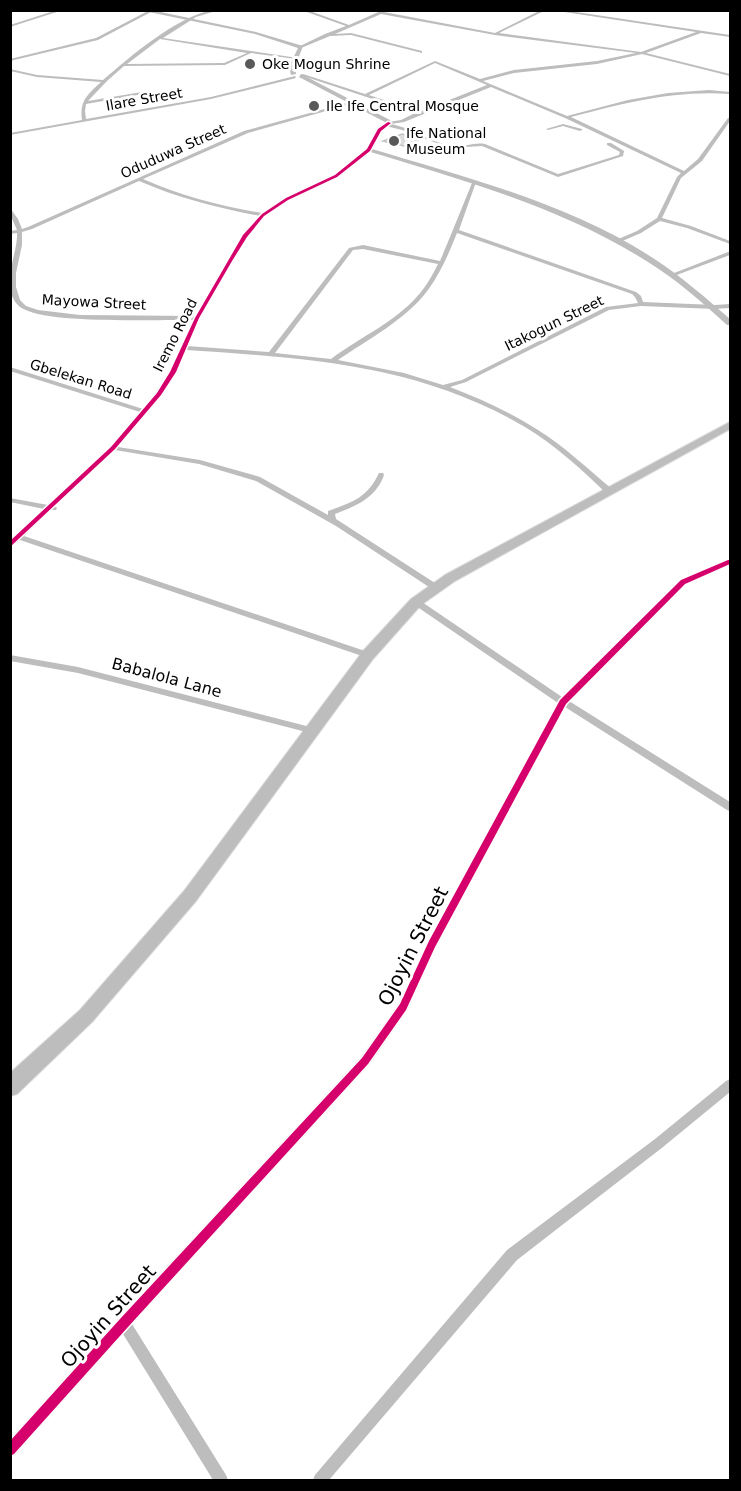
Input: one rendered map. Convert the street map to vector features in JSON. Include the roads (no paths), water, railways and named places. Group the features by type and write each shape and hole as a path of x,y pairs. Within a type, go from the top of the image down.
{"main road":[{"path":"10,1087 86,1016 190,897 314,731 368,654 416,602 435,587 730,425"}],"street":[{"path":"10,26 62,10"},
{"path":"141,10 256,33 301,47"},
{"path":"84,120 82,110 84,103 104,81 158,38 193,17 218,10"},
{"path":"302,10 348,26"},
{"path":"495,34 545,10"},
{"path":"552,10 730,36"},
{"path":"10,60 97,39 149,12"},
{"path":"296,74 296,58 301,47 384,12 495,34 642,53 730,75"},
{"path":"481,80 515,70 575,66 642,53 702,31"},
{"path":"326,35 351,34 421,52"},
{"path":"158,38 296,58"},
{"path":"125,65 225,64 251,52"},
{"path":"366,95 435,62 567,117 684,173"},
{"path":"10,70 37,76 104,81"},
{"path":"296,74 383,118 388,124 452,147 483,145 558,176 622,154 619,149 571,126 559,125 548,129"},
{"path":"296,74 419,113"},
{"name":"Ilare Street","path":"10,134 211,98 296,74"},
{"path":"491,85 402,121 388,124 379,130 369,150 474,183 549,210 618,241 715,307 730,323"},
{"path":"567,117 651,96 700,90 730,93"},
{"path":"84,103 142,93"},
{"path":"350,103 372,120 379,130"},
{"name":"Oduduwa Street","path":"10,233 246,132 350,103"},
{"path":"372,120 383,118"},
{"path":"618,241 639,232 659,219 684,173 700,160 729,125 730,119"},
{"name":"Iremo Road","path":"10,545 52,508 113,448 159,394 197,318 245,236 263,215 288,199 336,176 369,150"},
{"path":"138,179 168,193 205,204 263,215"},
{"path":"334,360 408,306 425,290 442,263 457,231 474,183"},
{"path":"10,209 21,230"},
{"path":"659,219 689,227 730,243"},
{"name":"Mayowa Street","path":"21,230 13,283 17,302 26,309 82,316 197,318"},
{"path":"457,231 634,293 641,304"},
{"path":"271,354 351,249 363,247 442,263"},
{"path":"672,276 730,253"},
{"name":"Itakogun Street","path":"446,386 464,381 608,308 641,304 730,306"},
{"path":"183,348 334,360 446,386 488,404 527,425 557,446 609,491"},
{"name":"Gbelekan Road","path":"10,369 144,411"},
{"path":"113,448 200,462 242,473 332,520 435,587"},
{"path":"332,520 331,513 348,506 374,490 379,485 381,475"},
{"path":"10,500 52,508"},
{"path":"18,537 368,654"},
{"name":"Ojoyin Street","path":"10,1450 365,1061 404,1007 432,944 563,702 683,582 730,562"},
{"path":"416,602 563,702 730,807"},
{"name":"Babalola Lane","path":"10,658 78,670 314,731"},
{"path":"320,1480 512,1255 659,1143 730,1085"},
{"path":"124,1323 221,1480"}],"place":[{"name":"Oke Mogun Shrine","path":"250,64"},
{"name":"Ile Ife Central Mosque","path":"314,106"},
{"name":"Ife National Museum","path":"394,141"}]}
